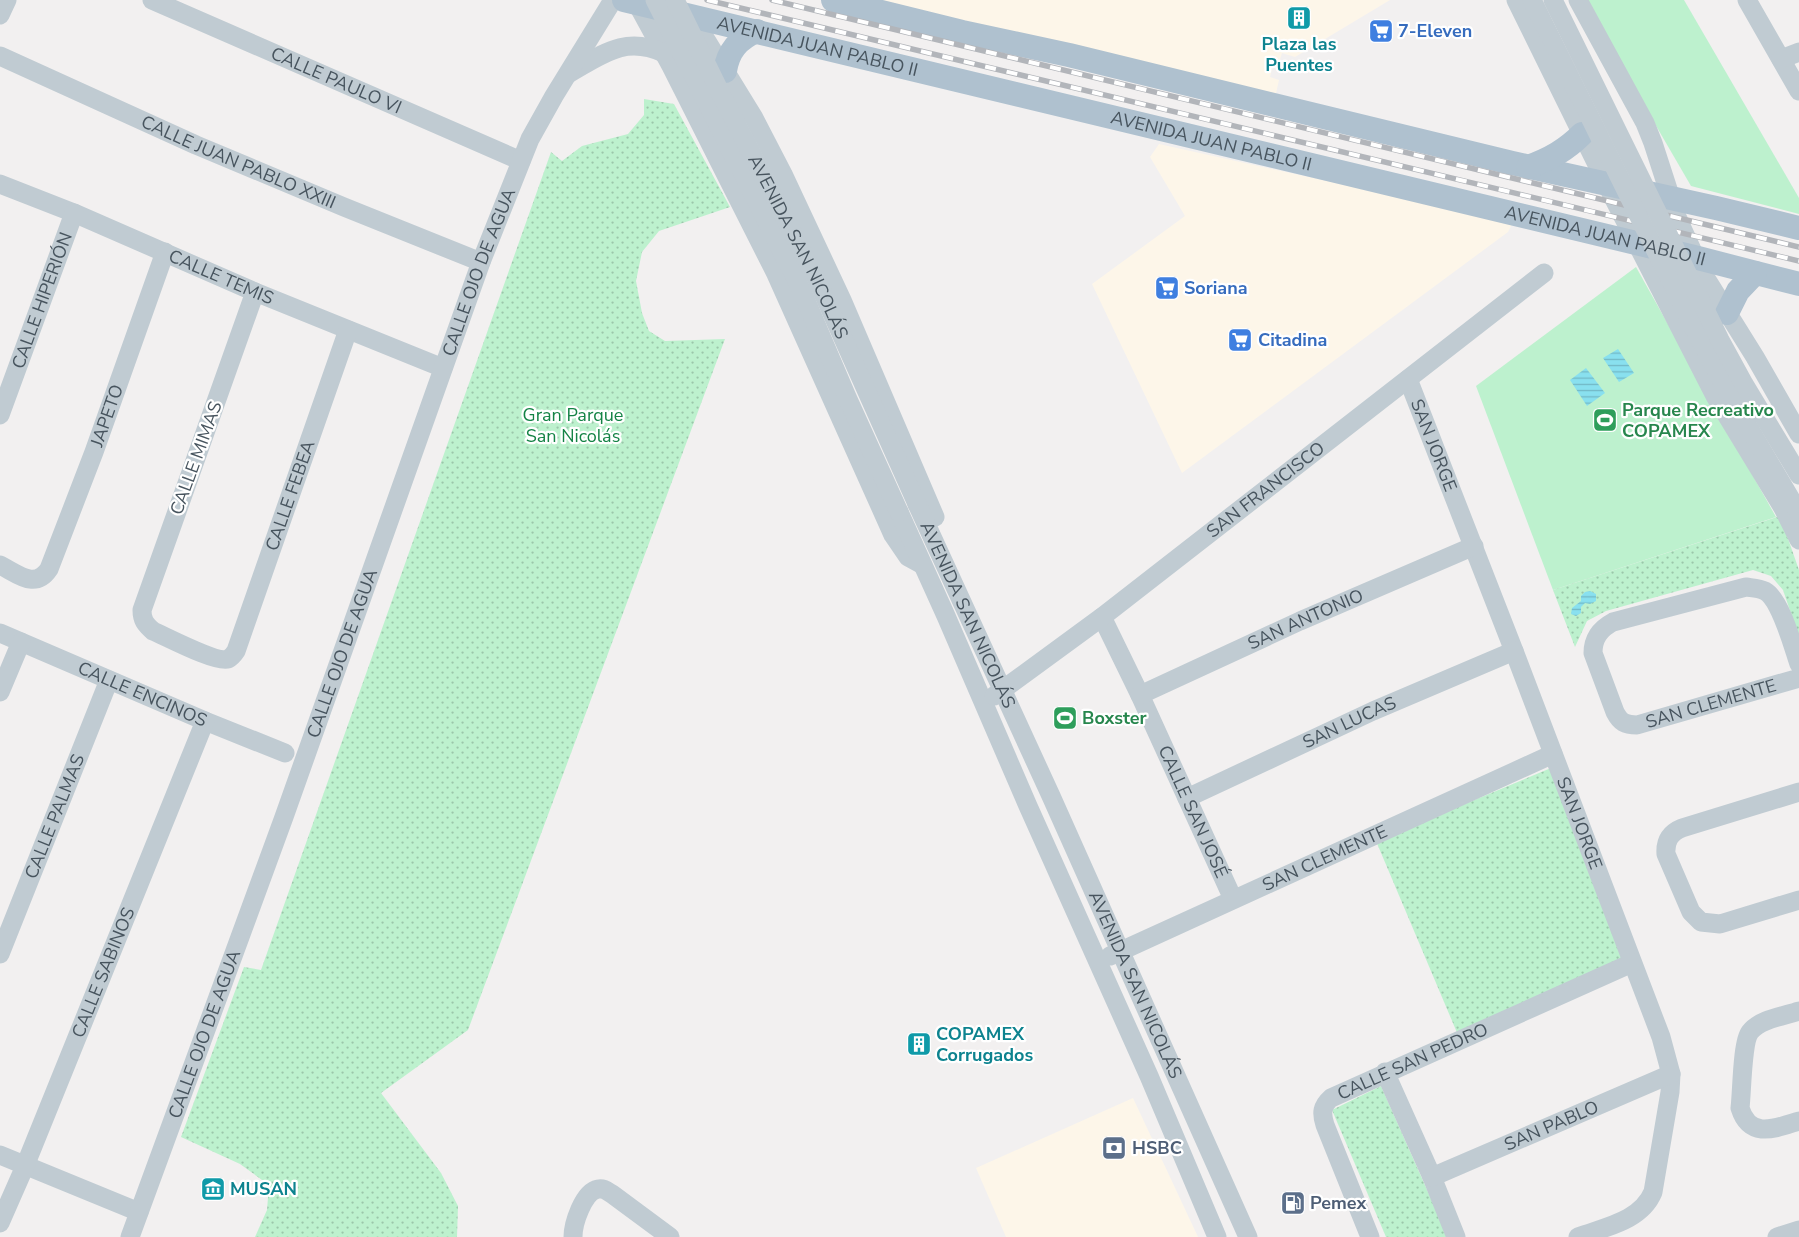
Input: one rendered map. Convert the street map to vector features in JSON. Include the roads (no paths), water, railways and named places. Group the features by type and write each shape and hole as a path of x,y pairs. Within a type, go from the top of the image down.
{"main road":[{"path":"832,0 962,32 1069,55 1528,167 1606,183 1799,228"},
{"name":"AVENIDA JUAN PABLO II","path":"637,1 687,9 757,31 1637,243 1799,284"},
{"path":"725,71 735,46 741,39 757,31"},
{"path":"1528,167 1559,154 1584,138"},
{"path":"1731,319 1738,291 1755,273"}],"street":[{"path":"0,15 7,0"},
{"name":"CALLE PAULO VI","path":"152,0 521,161"},
{"name":"CALLE OJO DE AGUA","path":"130,1237 251,907 481,262 521,161 541,118 613,0"},
{"name":"AVENIDA SAN NICOLÁS","path":"675,0 817,280 1248,1237"},
{"path":"1516,0 1690,349 1723,411 1779,502 1799,540"},
{"path":"1532,0 1695,330 1725,387 1799,512"},
{"path":"1553,0 1724,347 1799,475"},
{"path":"1578,0 1634,101 1653,143 1669,198 1694,257 1710,286 1756,357 1799,434"},
{"path":"1747,0 1799,91"},
{"path":"637,1 776,274 893,536 908,557 922,565"},
{"name":"AVENIDA SAN NICOLÁS","path":"637,1 802,289 847,397 984,703 1172,1130 1217,1237"},
{"path":"687,9 754,118 784,174 842,300 934,514 941,537 941,555"},
{"path":"567,74 611,50 629,45 641,45 667,59"},
{"path":"667,59 688,48 700,47 712,50"},
{"path":"1781,59 1799,52"},
{"name":"CALLE JUAN PABLO XXIII","path":"0,56 196,145 481,262"},
{"path":"1584,138 1602,138 1618,127 1627,117 1634,101"},
{"name":"CALLE TEMIS","path":"0,184 74,213 255,292 443,368"},
{"name":"CALLE HIPERIÓN","path":"0,414 74,213"},
{"name":"JAPETO","path":"0,565 31,580 38,580 44,577 49,569 94,452 165,252"},
{"name":"SAN FRANCISCO","path":"984,703 1102,617 1544,274"},
{"name":"CALLE MIMAS","path":"227,659 220,660 211,657 153,631 142,618 142,610 255,292"},
{"path":"1690,349 1695,341 1705,332 1731,319"},
{"name":"CALLE FEBEA","path":"227,659 236,650 348,330"},
{"name":"SAN JORGE","path":"1408,379 1474,546 1661,1037 1671,1074 1670,1092 1653,1192 1649,1202 1635,1214 1624,1220 1578,1237"},
{"name":"SAN ANTONIO","path":"1140,695 1300,621 1474,546"},
{"name":"SAN CLEMENTE","path":"1799,664 1778,605 1772,596 1758,588 1746,587 1613,622 1600,631 1596,637 1593,653 1615,712 1623,723 1637,725 1799,678"},
{"name":"CALLE SAN JOSÉ","path":"1102,617 1140,695 1233,899"},
{"name":"CALLE ENCINOS","path":"0,633 205,721 285,753"},
{"path":"0,692 21,642"},
{"name":"SAN LUCAS","path":"1187,798 1373,711 1514,651"},
{"name":"CALLE PALMAS","path":"0,954 109,680"},
{"name":"CALLE SABINOS","path":"0,1223 25,1166 205,721"},
{"name":"SAN CLEMENTE","path":"1098,962 1553,754"},
{"path":"1799,792 1674,831 1668,839 1666,846 1666,854 1691,912 1700,922 1720,924 1799,900"},
{"name":"CALLE SAN PEDRO","path":"1370,1237 1322,1117 1326,1103 1331,1098 1385,1072 1632,963"},
{"path":"1799,1011 1765,1022 1750,1031 1745,1045 1740,1108 1743,1118 1754,1128 1775,1128 1799,1121"},
{"path":"1385,1072 1432,1177 1456,1237"},
{"name":"SAN PABLO","path":"1432,1177 1671,1074"},
{"path":"0,1155 139,1212"},
{"path":"573,1237 579,1212 589,1195 593,1191 605,1189 670,1237"},
{"path":"1777,1237 1799,1230"}],"water":[{"path":"1618,349 1634,373 1619,382 1603,358"},
{"path":"1586,368 1605,393 1587,406 1570,380"},
{"path":"1590,591 1596,594 1596,601 1590,604 1585,603 1581,607 1581,613 1576,616 1571,614 1572,608 1581,601 1581,596 1585,592"}],"railway":[{"path":"707,0 1799,261"},
{"path":"772,0 1799,247"}],"place":[{"name":"Plaza las Puentes","path":"1299,18"},
{"name":"7-Eleven","path":"1381,31"},
{"name":"Soriana","path":"1167,288"},
{"name":"Citadina","path":"1240,340"},
{"name":"Parque Recreativo COPAMEX","path":"1605,420"},
{"name":"Boxster","path":"1065,718"},
{"name":"COPAMEX Corrugados","path":"919,1044"},
{"name":"HSBC","path":"1114,1148"},
{"name":"MUSAN","path":"213,1189"},
{"name":"Pemex","path":"1293,1203"}],"park label":[{"name":"Gran Parque San Nicolás","path":"573,425"}]}
